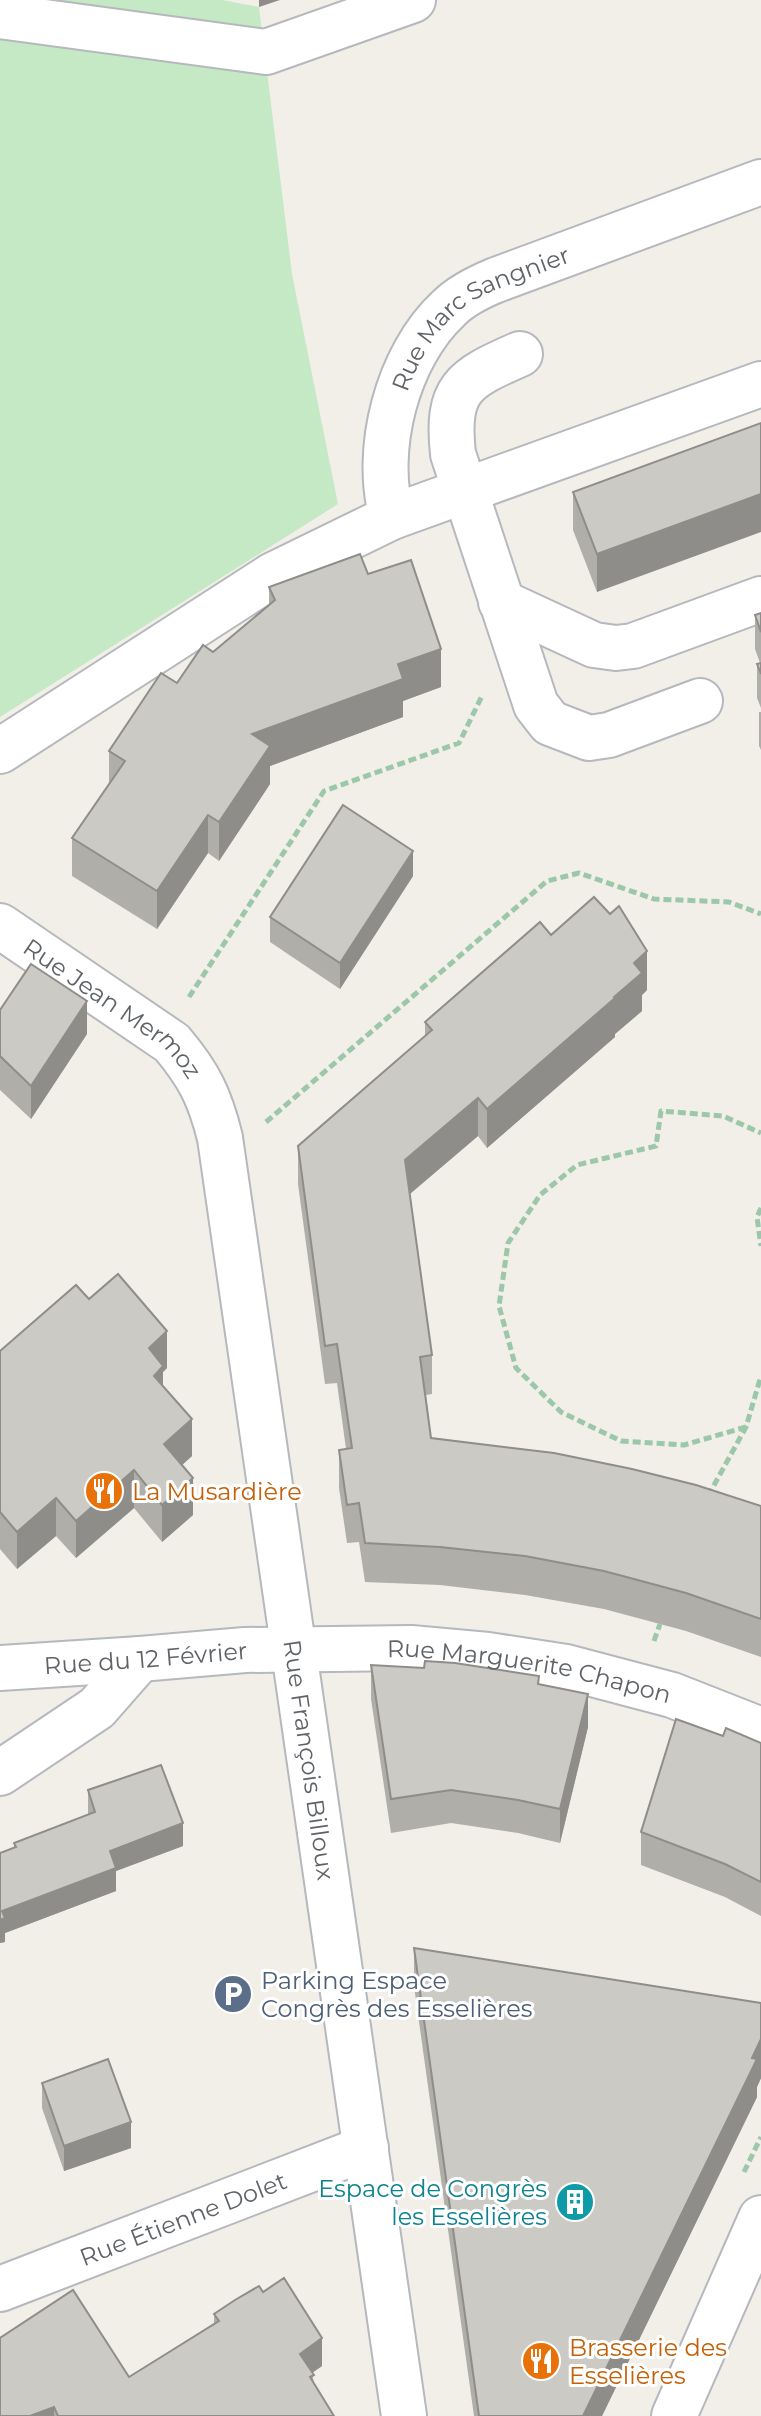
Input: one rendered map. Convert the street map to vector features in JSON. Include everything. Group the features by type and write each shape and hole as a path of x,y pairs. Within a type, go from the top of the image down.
{"street":[{"path":"0,16 266,52 413,0"},
{"name":"Rue Marc Sangnier","path":"392,517 386,495 389,430 395,399 406,366 425,335 449,308 472,291 496,280 761,182"},
{"path":"520,354 492,366 465,383 456,398 450,424 453,454 536,705 550,723 589,738 609,735 700,701"},
{"path":"0,751 273,575 392,517 761,384"},
{"path":"507,618 594,645 616,648 633,646 761,599"},
{"name":"Rue Jean Mermoz","path":"0,926 172,1043 190,1063 215,1120"},
{"name":"Rue François Billoux","path":"215,1120 366,2148 396,2412"},
{"name":"Rue du 12 Février","path":"0,1668 292,1648"},
{"name":"Rue Marguerite Chapon","path":"292,1648 411,1648 488,1655 566,1667 672,1695 761,1730"},
{"path":"0,1773 97,1708 140,1659"},
{"name":"Rue Étienne Dolet","path":"0,2289 366,2148"},
{"path":"674,2416 761,2218"}],"path":[{"path":"172,1043 182,1008 324,791 459,743 507,618"},
{"path":"215,1120 270,1120 547,881 579,873 654,899 729,902 761,914"},
{"path":"746,1427 684,1445 621,1441 561,1412 516,1368 499,1306 508,1243 540,1195 577,1165 656,1146 661,1111 723,1116 761,1133"},
{"path":"761,1208 757,1217 761,1246"},
{"path":"708,1496 746,1427 761,1376"}],"green space":[{"path":"0,0 222,0 259,7 292,274 338,504 0,717"}],"building":[{"path":"761,423 761,494 597,554 573,492"},
{"path":"360,554 368,574 411,560 441,649 398,664 403,679 252,734 270,746 219,822 208,815 157,891 72,838 125,761 109,751 161,673 177,683 203,645 213,652 275,600 269,587"},
{"path":"761,613 761,632 755,615"},
{"path":"343,805 413,851 340,963 270,917"},
{"path":"594,897 610,914 619,906 647,951 634,963 642,973 487,1109 478,1098 405,1160 432,1355 420,1357 431,1438 554,1453 632,1469 761,1506 761,1619 686,1593 604,1571 525,1556 365,1543 359,1503 347,1505 339,1450 352,1448 337,1344 325,1346 298,1146 432,1030 425,1022 540,922 551,935"},
{"path":"31,964 87,1001 31,1086 0,1056 0,1010"},
{"path":"118,1274 167,1331 149,1348 163,1366 154,1376 192,1419 164,1444 193,1478 162,1505 134,1470 76,1521 56,1498 17,1532 0,1512 0,1351 76,1285 89,1299"},
{"path":"425,1661 539,1676 538,1684 588,1694 560,1809 451,1790 391,1799 371,1665 424,1668"},
{"path":"676,1719 723,1736 726,1728 761,1743 761,1882 725,1864 641,1832"},
{"path":"161,1765 183,1823 110,1851 116,1868 2,1911 5,1918 0,1920 0,1853 16,1847 14,1843 95,1812 88,1790"},
{"name":"Espace de Congrès les Esselières","path":"414,1948 761,2003 761,2039 752,2058 757,2059 583,2416 479,2416"},
{"path":"108,2059 131,2122 64,2146 42,2083"},
{"path":"284,2278 322,2338 300,2354 334,2416 58,2416 54,2407 30,2416 0,2416 0,2338 73,2290 129,2377 219,2321 214,2314 235,2300 259,2286 263,2292"}],"place":[{"name":"La Musardière","path":"104,1491"},
{"name":"Parking Espace Congrès des Esselières","path":"233,1994"},
{"name":"Espace de Congrès les Esselières","path":"575,2202"},
{"name":"Brasserie des Esselières","path":"541,2361"}]}
